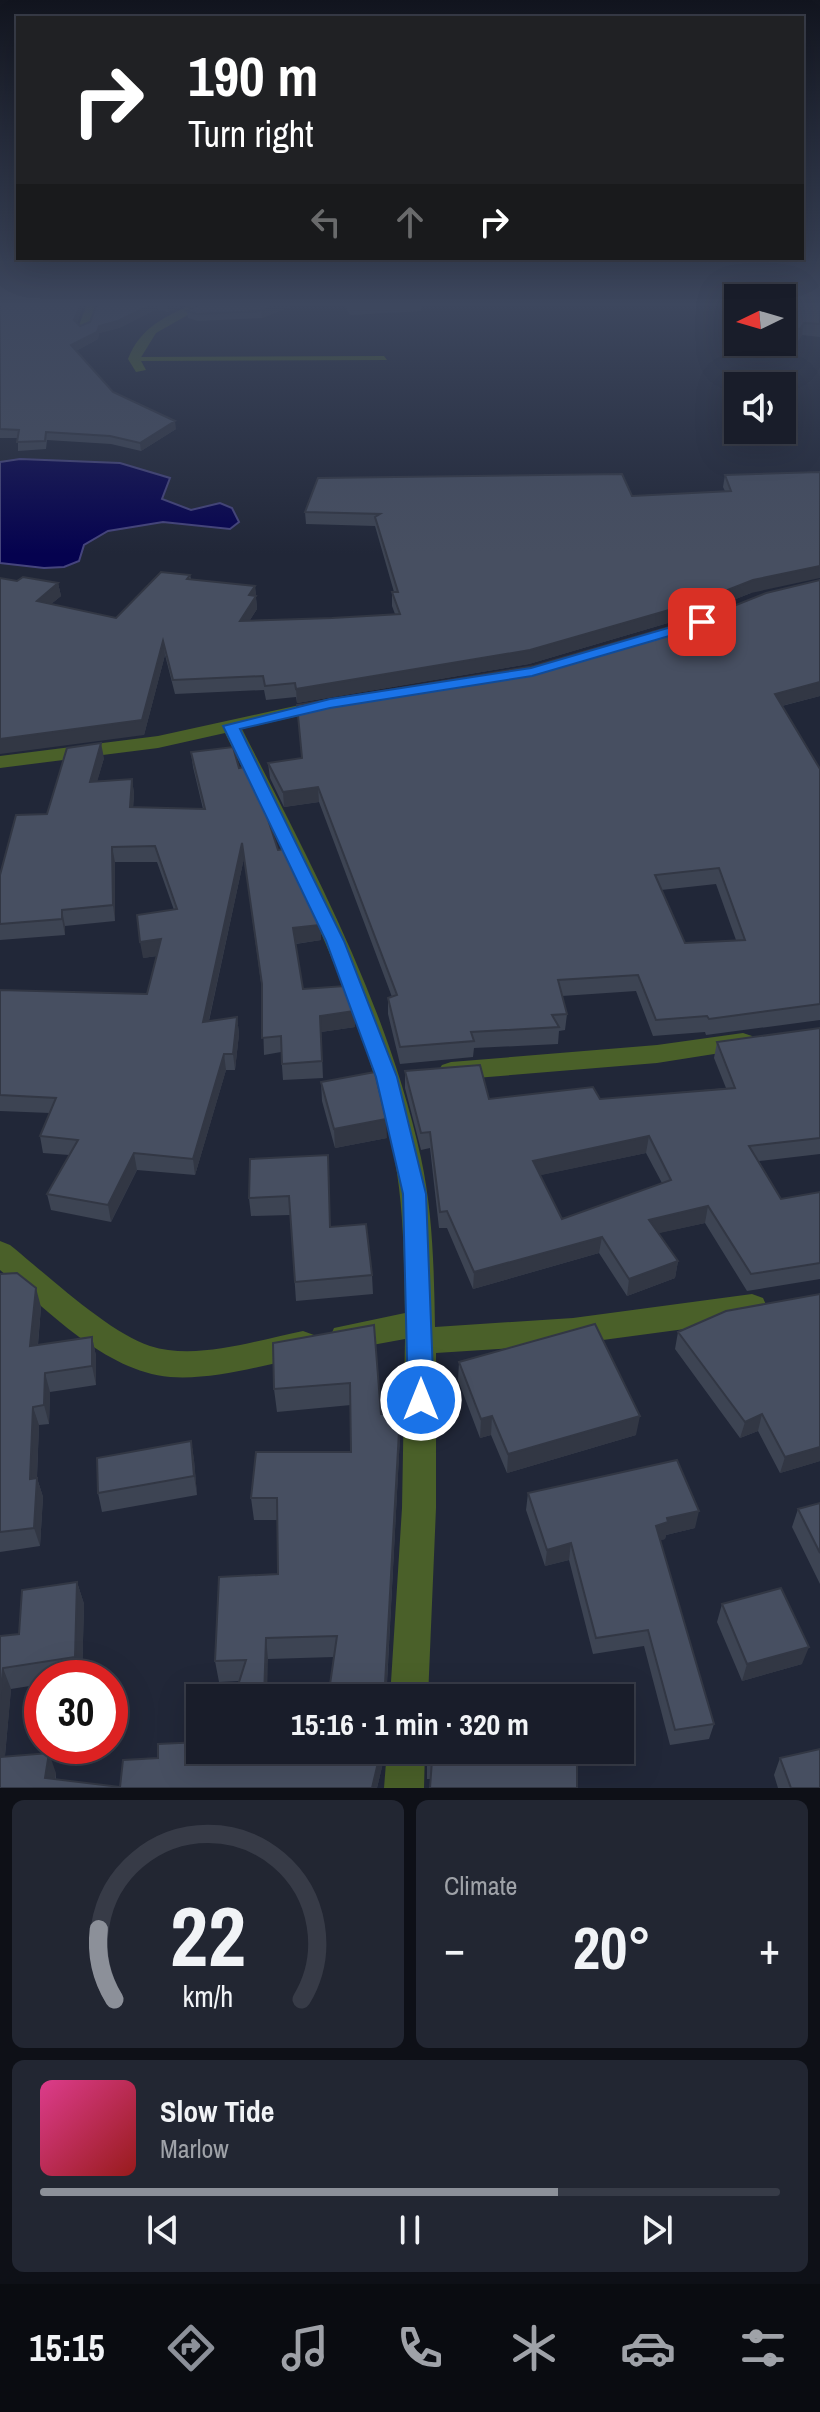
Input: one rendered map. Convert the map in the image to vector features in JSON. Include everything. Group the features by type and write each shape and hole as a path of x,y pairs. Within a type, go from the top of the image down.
{"street":[{"path":"0,762 145,744 345,701"},
{"path":"231,726 335,941 387,1077 414,1194 421,1332 421,1430 410,1684"},
{"path":"387,1077 657,1054 767,1039"},
{"path":"0,1253 73,1311 149,1360 181,1362 231,1357 421,1332 573,1331 779,1302"},
{"path":"404,1788 405,1764"}],"shaded area":[{"path":"20,459 120,463 170,478 162,499 191,510 220,503 232,508 239,522 230,529 163,522 108,531 84,545 79,561 64,567 0,563 0,462"}],"building":[{"path":"0,387 109,387 175,421 140,443 110,436 46,432 45,441 17,442 19,430 0,429"},
{"path":"820,472 820,566 753,580 697,602 530,650 296,689 295,683 265,686 263,676 173,680 163,641 142,720 0,739 0,578 17,581 23,577 58,583 37,601 116,618 161,572 190,575 187,579 255,586 249,595 256,596 240,621 400,614 392,592 398,592 375,517 380,514 305,512 318,478 622,474 632,496 731,491 725,475"},
{"path":"820,580 820,682 775,694 820,769 820,1004 709,1019 707,1016 656,1020 638,975 558,980 567,1014 552,1015 559,1027 471,1032 474,1041 400,1047 388,998 397,995 318,787 283,792 268,763 302,758 297,705 534,666 711,615 766,593","holes":["719,868 745,940 685,943 655,875"]},
{"path":"101,743 90,782 132,779 130,807 205,809 191,752 233,747 239,768 244,767 264,807 278,850 285,849 320,925 293,928 303,989 345,986 354,1011 320,1016 322,1061 282,1064 281,1036 262,1038 262,984 242,843 203,1022 237,1017 233,1054 224,1054 193,1159 134,1153 108,1205 47,1194 78,1140 40,1136 56,1098 0,1095 0,990 147,994 161,939 140,942 137,915 177,909 155,846 112,847 113,905 62,910 62,919 0,924 0,875 16,815 47,814 67,748"},
{"path":"820,1028 820,1138 749,1146 781,1199 820,1192 820,1263 751,1274 708,1206 649,1220 678,1261 629,1279 602,1237 474,1272 447,1211 440,1212 430,1132 421,1133 405,1071 480,1065 489,1099 593,1087 600,1099 735,1088 717,1042","holes":["649,1136 671,1180 562,1219 533,1161"]},
{"path":"375,1072 386,1119 334,1129 321,1082"},
{"path":"328,1155 330,1227 366,1224 372,1275 295,1282 289,1196 249,1198 250,1159"},
{"path":"17,1273 36,1288 30,1346 92,1337 92,1366 45,1373 44,1405 33,1407 30,1479 37,1478 34,1528 0,1532 0,1274"},
{"path":"820,1294 820,1447 785,1457 762,1414 745,1422 678,1332 726,1311"},
{"path":"595,1324 640,1416 508,1454 492,1416 481,1419 459,1362"},
{"path":"374,1325 381,1414 400,1413 385,1684 330,1684 337,1636 266,1638 264,1684 238,1684 246,1660 215,1661 219,1577 278,1574 277,1498 251,1498 256,1452 351,1452 350,1383 274,1389 273,1343"},
{"path":"191,1441 194,1476 98,1493 97,1458"},
{"path":"677,1460 699,1511 667,1518 668,1522 656,1526 714,1724 675,1730 648,1630 596,1638 571,1543 547,1550 528,1493"},
{"path":"820,1503 820,1553 798,1509"},
{"path":"77,1582 75,1657 24,1660 24,1665 3,1668 0,1700 0,1636 19,1634 22,1590"},
{"path":"781,1588 809,1647 747,1664 722,1604"},
{"path":"186,1743 186,1764 378,1764 372,1788 0,1788 0,1757 24,1755 24,1764 47,1764 45,1778 120,1787 123,1764 128,1764 128,1760 158,1758 158,1744"},
{"path":"820,1749 820,1788 791,1788 780,1758"},
{"path":"432,1764 577,1764 577,1788 430,1788"}],"route":[{"path":"421,1400 414,1194 404,1139 387,1077 335,941 231,726 330,704 532,672 702,622"}]}
